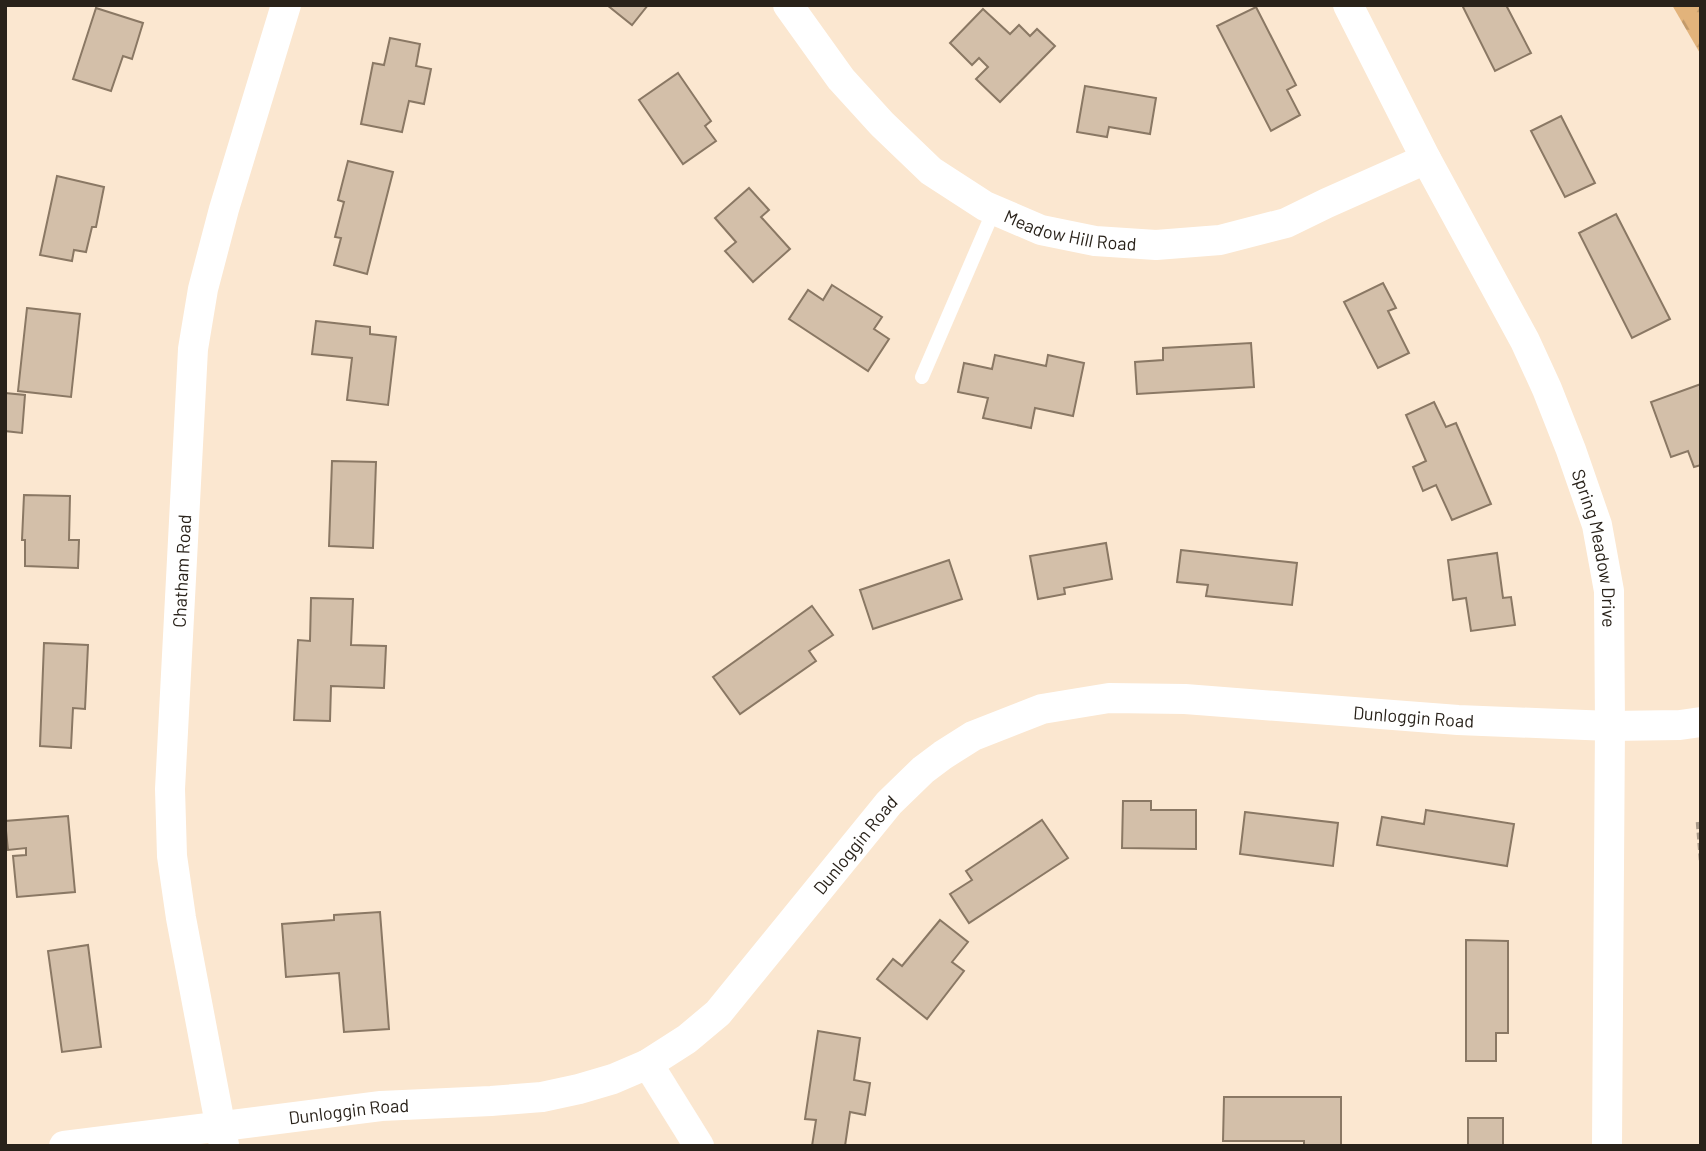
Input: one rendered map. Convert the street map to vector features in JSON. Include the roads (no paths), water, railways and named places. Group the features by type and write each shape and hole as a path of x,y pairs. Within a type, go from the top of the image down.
{"street":[{"name":"Chatham Road","path":"223,1136 181,918 172,856 170,789 193,349 203,289 224,209 286,5"},
{"name":"Meadow Hill Road","path":"788,5 841,79 882,124 931,171 994,211 1041,230 1095,242 1156,245 1220,240 1286,223 1426,159"},
{"name":"Spring Meadow Drive","path":"1348,5 1426,159 1525,341 1571,450 1597,526 1609,591 1607,1146"},
{"name":"Dunloggin Road","path":"64,1146 223,1136 381,1106 541,1097 613,1079 648,1065 687,1039 718,1013 889,803 923,770 973,736 1042,709 1109,698 1185,699 1458,720 1610,726 1701,722"},
{"path":"648,1065 699,1146"}],"lane":[{"path":"922,377 994,211"}]}
